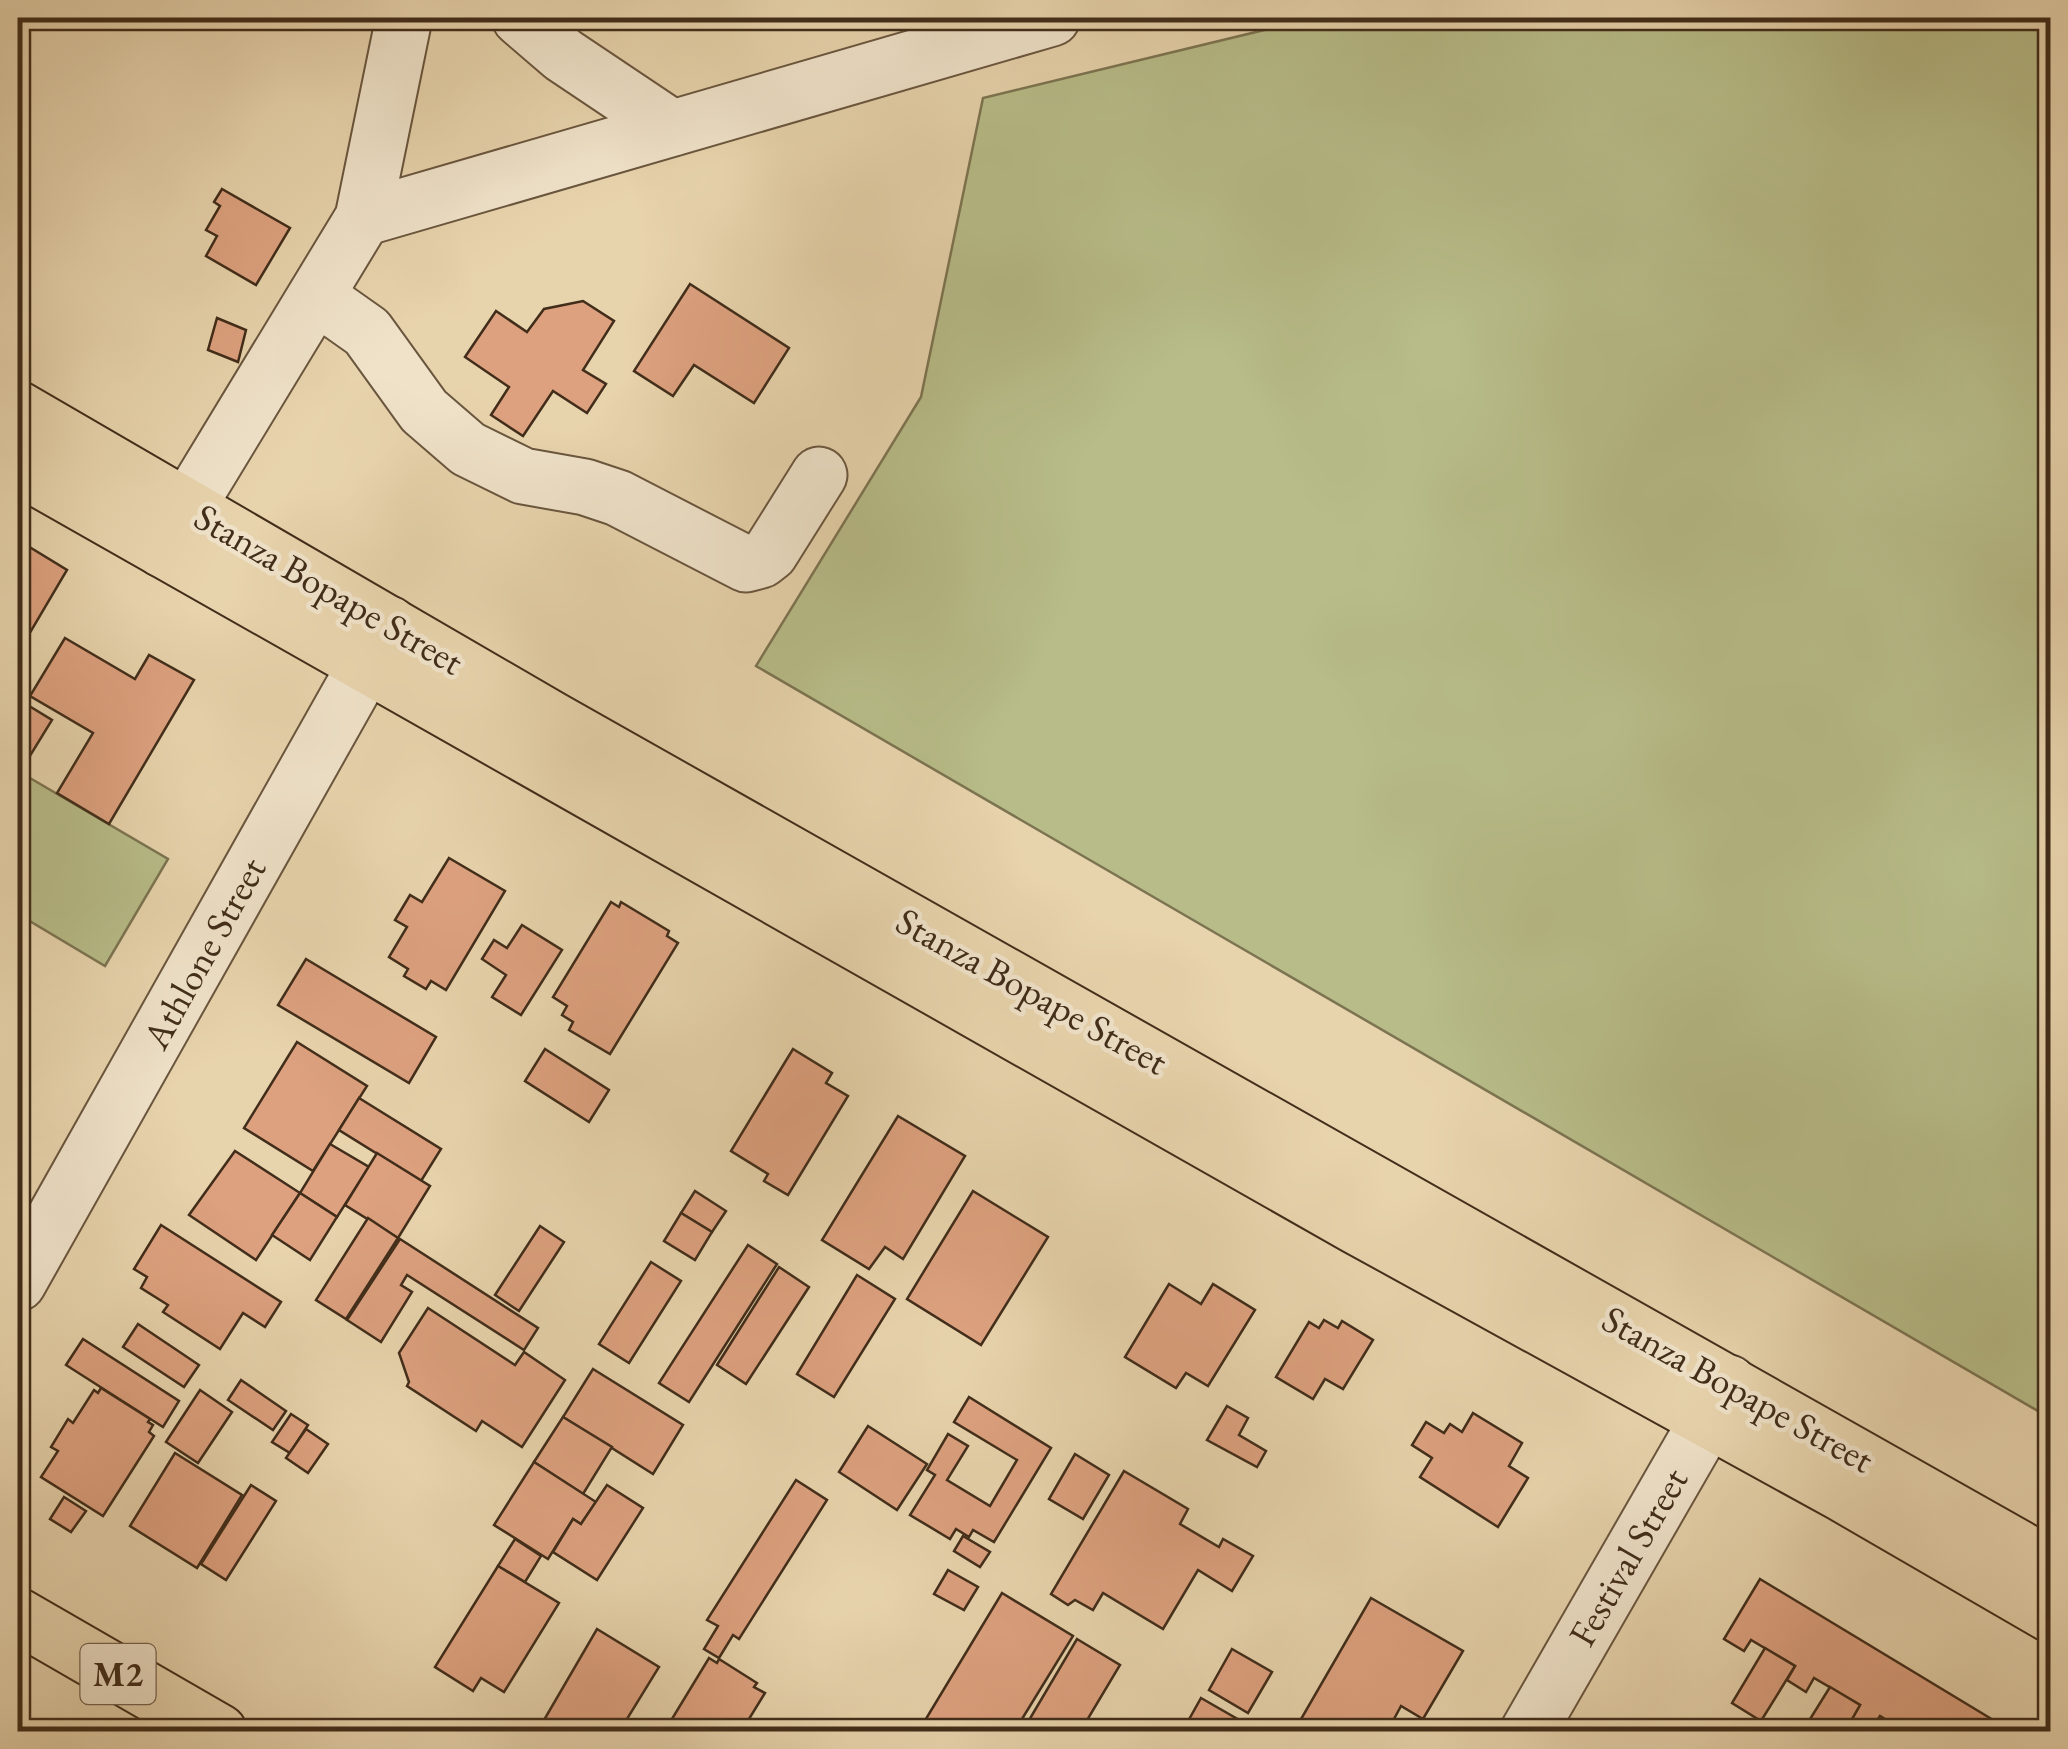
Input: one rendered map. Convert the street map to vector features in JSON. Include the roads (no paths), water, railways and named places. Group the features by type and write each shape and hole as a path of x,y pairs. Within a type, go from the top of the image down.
{"main road":[{"name":"Stanza Bopape Street","path":"18,409 174,528"},
{"name":"Stanza Bopape Street","path":"18,467 279,564 378,645 616,756 1718,1402 2050,1614"},
{"name":"Stanza Bopape Street","path":"1718,1402 2050,1566"},
{"name":"M2","path":"18,1616 218,1732"}],"street":[{"path":"174,528 362,218 404,18"},
{"path":"520,18 563,55 672,128"},
{"path":"362,218 1052,18"},
{"path":"316,296 367,332 424,411 468,449 523,476 585,487 618,498 746,564 770,553 818,474"},
{"name":"Athlone Street","path":"18,1283 378,645"},
{"name":"Festival Street","path":"1528,1732 1718,1402"}]}
